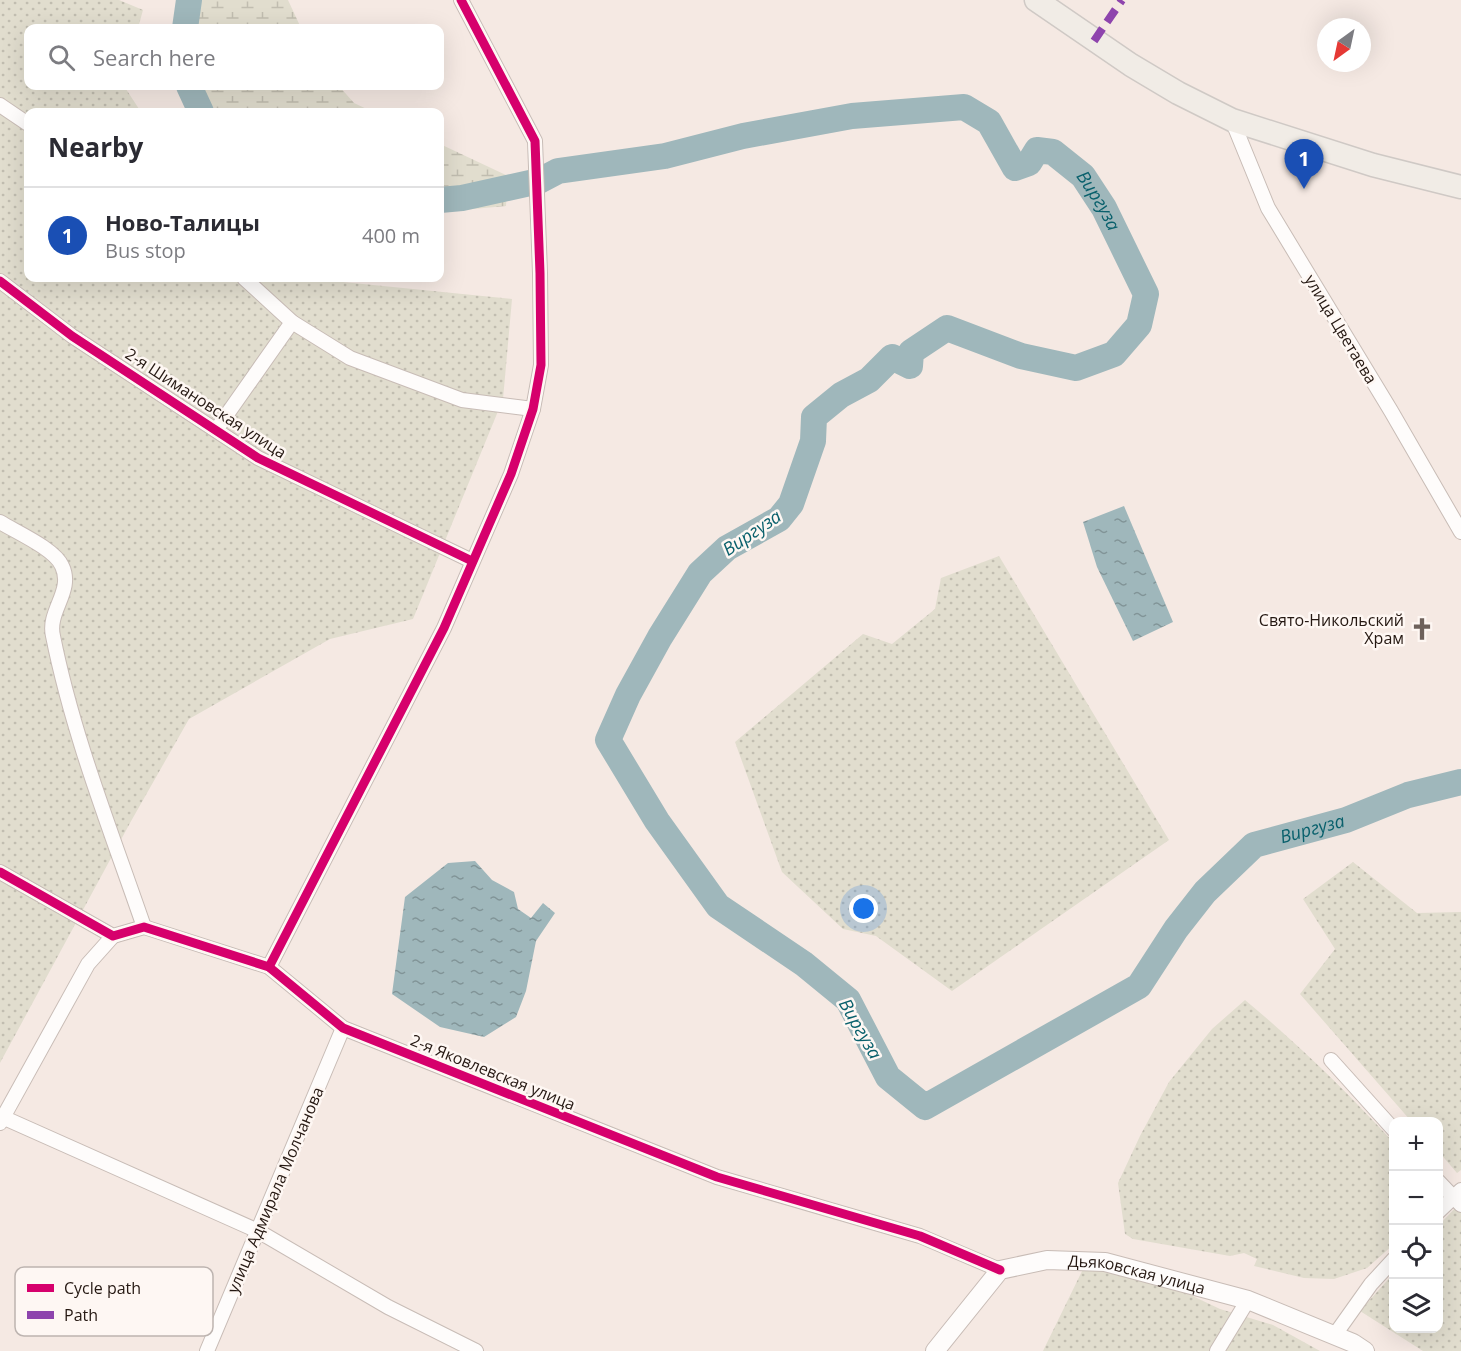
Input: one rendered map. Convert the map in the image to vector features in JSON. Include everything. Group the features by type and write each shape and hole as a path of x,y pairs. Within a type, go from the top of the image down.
{"main road":[{"path":"1036,0 1131,65 1178,93 1232,120 1373,165 1461,187"}],"street":[{"path":"268,967 444,628 511,474 533,409 541,365 535,141 461,0"},
{"path":"0,105 24,121"},
{"name":"улица Цветаева","path":"1232,120 1268,208 1461,532"},
{"name":"2-я Шимановская улица","path":"0,281 72,336 258,458 472,561"},
{"path":"248,282 292,322 350,358 462,400 533,409"},
{"path":"216,430 292,322"},
{"path":"0,522 53,554 63,567 66,589 54,612 52,633 79,741 144,927 113,936 88,964 1,1120 258,1231 388,1307 476,1351"},
{"path":"0,872 113,936"},
{"name":"2-я Яковлевская улица","path":"144,927 268,967 343,1028 717,1177 920,1236 1000,1270"},
{"name":"улица Адмирала Молчанова","path":"207,1351 343,1028"},
{"path":"1331,1060 1389,1124"},
{"path":"1443,1185 1458,1198 1443,1208"},
{"name":"Дьяковская улица","path":"1000,1270 1047,1260 1105,1262 1248,1300 1365,1351"},
{"path":"1334,1336 1371,1284 1389,1264"},
{"path":"935,1351 1000,1270"},
{"path":"1217,1351 1248,1300"}],"green space":[{"path":"0,0 119,0 143,10 139,24 24,24 24,90 127,90 138,108 24,108 24,282 343,282 512,299 503,399 413,619 330,639 189,719 0,1063"},
{"path":"189,0 288,0 299,24 186,24"},
{"path":"192,90 343,90 354,103 365,108 199,108"},
{"path":"444,146 508,176 506,206 444,212"},
{"path":"999,556 1169,840 952,991 876,936 843,929 782,872 735,742 863,634 892,644 935,609 941,578"},
{"path":"1353,862 1417,913 1461,912 1461,1170 1457,1173 1443,1157 1443,1117 1408,1117 1300,994 1335,949 1303,899"},
{"path":"1245,1000 1322,1069 1389,1138 1389,1249 1367,1268 1334,1279 1304,1278 1254,1266 1257,1259 1244,1253 1230,1256 1133,1239 1125,1234 1118,1183 1169,1082 1212,1029"},
{"path":"1461,1202 1461,1351 1423,1351 1395,1333 1443,1333 1443,1221"},
{"path":"1084,1267 1163,1282 1220,1309 1273,1325 1320,1351 1043,1351"},
{"path":"1389,1278 1389,1329 1360,1311"}],"water":[{"path":"1124,506 1173,622 1133,641 1097,567 1083,522"},
{"path":"475,861 492,880 514,892 518,909 531,918 543,903 555,913 536,941 526,991 516,1017 484,1037 440,1027 392,994 405,897 448,863"}],"waterway":[{"name":"Виргуза","path":"186,24 189,0"},
{"name":"Виргуза","path":"191,90 199,108"},
{"name":"Виргуза","path":"444,200 462,198 539,181 558,171 665,156 743,136 852,116 964,107 989,122 1015,168 1029,163 1037,150 1053,152 1083,176 1104,208 1146,294 1139,325 1114,354 1076,368 1021,356 947,328 911,352 910,366 892,357 869,380 841,395 814,417 813,441 791,504 779,519 727,548 700,573 660,637 628,695 608,740 657,821 718,906 804,964 848,1000 888,1077 925,1107 1139,986 1176,929 1205,892 1254,845 1346,820 1408,795 1461,782"}],"marked path":[{"path":"1094,41 1122,0"}],"cycle path":[{"path":"269,967 444,628 511,474 533,409 541,365 535,141 461,0"},
{"path":"0,281 72,336 258,458 472,561"},
{"path":"0,872 113,936 144,927 269,967 343,1028 717,1177 920,1236 1000,1270"}],"place":[{"name":"Ново-Талицы","path":"1304,189"},
{"name":"Свято-Никольский Храм","path":"1422,629"}]}
